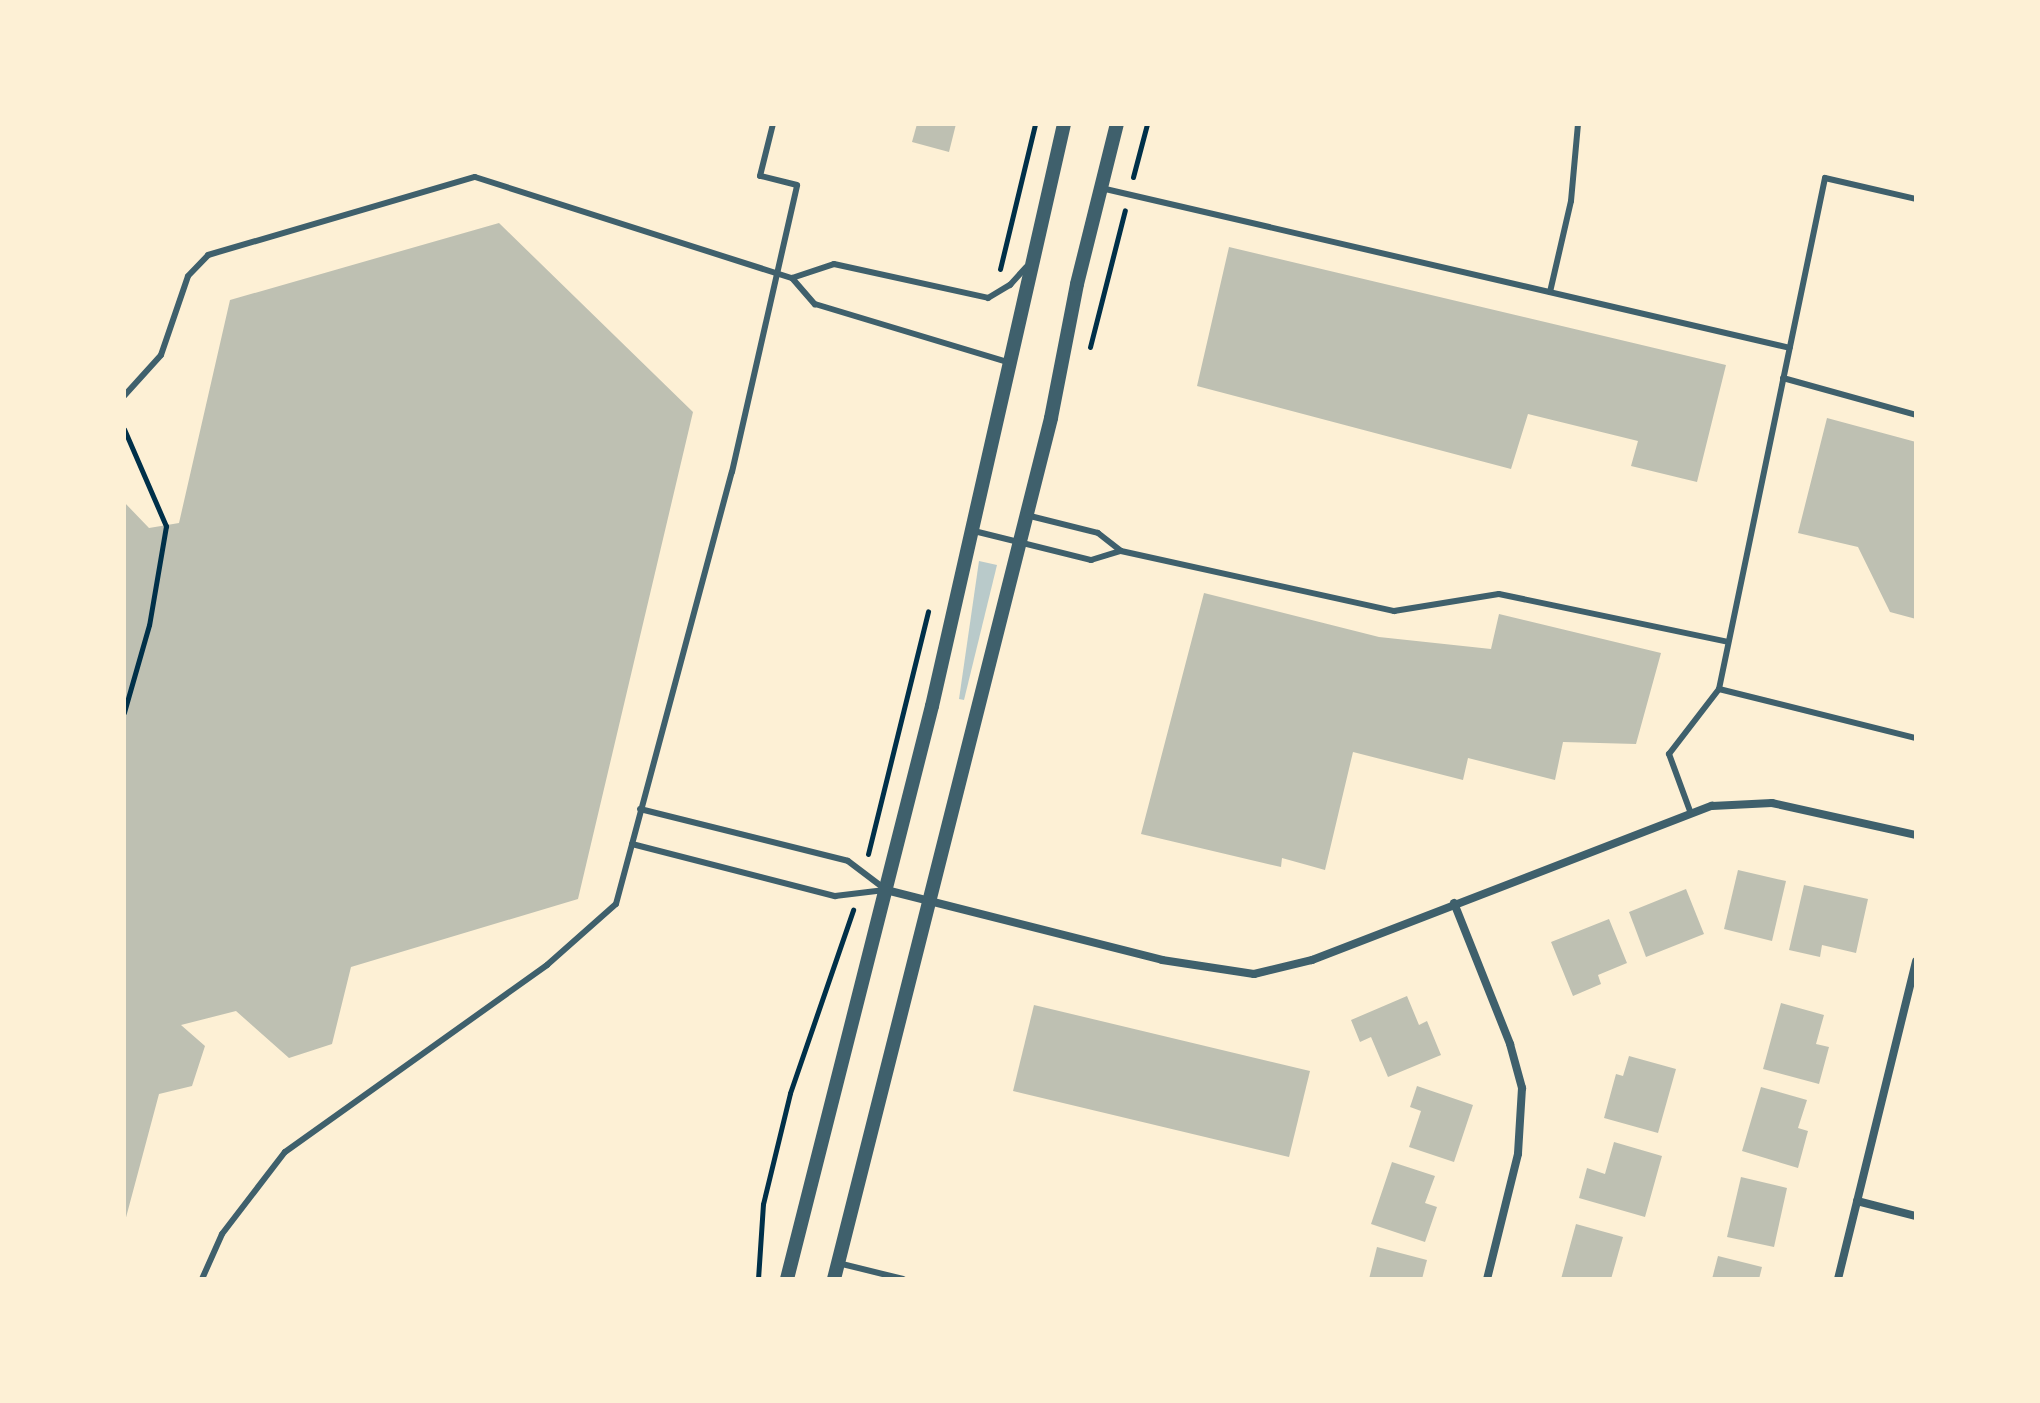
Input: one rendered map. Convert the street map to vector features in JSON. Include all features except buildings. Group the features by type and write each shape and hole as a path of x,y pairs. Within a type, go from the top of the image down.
{"street":[{"path":"787,1279 932,706 969,530 1011,363 1029,263 1064,124"},
{"path":"834,1279 1026,515 1117,124"},
{"path":"886,890 1162,960 1254,974 1303,964 1690,811 1732,803 1772,803 1916,835"},
{"path":"1454,903 1510,1044 1522,1088 1518,1154 1487,1279"},
{"path":"1838,1279 1916,961"},
{"path":"1857,1201 1916,1216"}],"lane":[{"path":"202,1279 222,1234 285,1152 547,965 616,904 732,472 797,185 760,176 773,124"},
{"path":"1550,292 1571,201 1578,124"},
{"path":"124,396 161,355 188,276 208,255 475,177 792,278 815,304 1011,363"},
{"path":"1690,811 1669,754 1719,689 1825,178 1916,199"},
{"path":"1101,188 1790,348"},
{"path":"792,278 834,264 988,298 1010,285 1029,263"},
{"path":"1783,378 1916,415"},
{"path":"1026,515 1098,533 1121,551 1394,611 1499,594 1728,642"},
{"path":"969,530 1091,560 1121,551"},
{"path":"1719,689 1916,738"},
{"path":"640,809 848,861 886,890"},
{"path":"632,844 835,896 886,890"},
{"path":"838,1263 903,1279"}],"path":[{"path":"1001,261 1035,124"},
{"path":"1134,173 1147,124"},
{"path":"124,429 166,526 149,625 124,712"},
{"path":"758,1279 763,1204 790,1093 844,939"}],"shaded area":[{"path":"979,561 997,565 964,700 959,699"}]}
